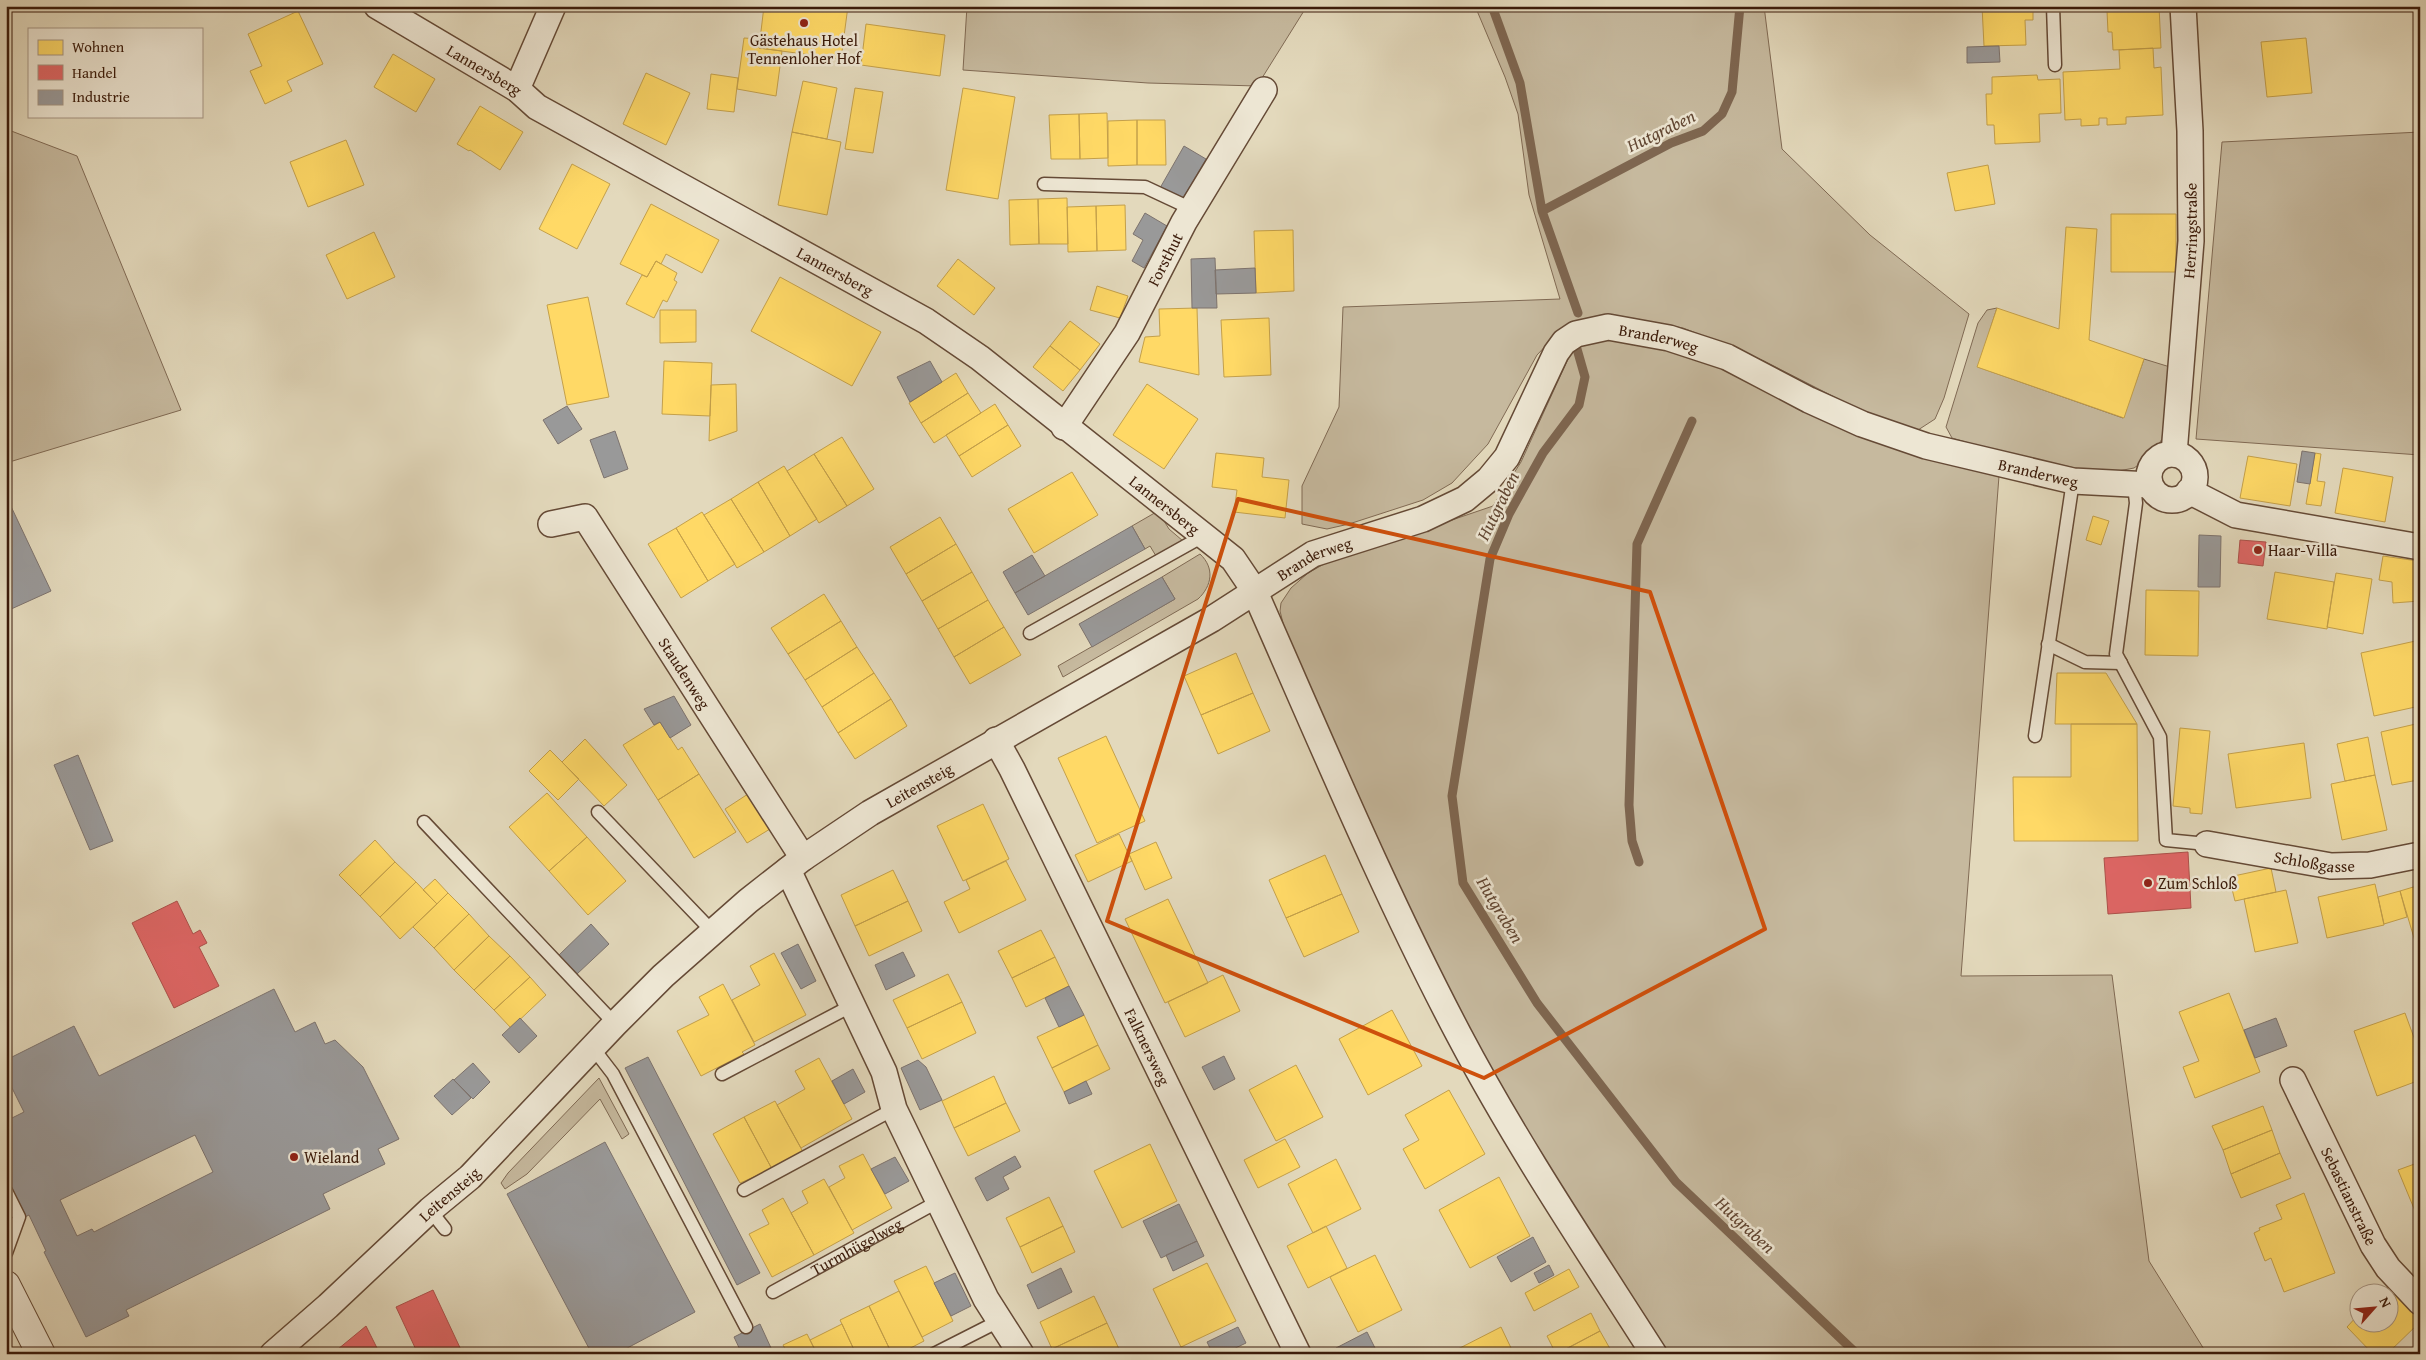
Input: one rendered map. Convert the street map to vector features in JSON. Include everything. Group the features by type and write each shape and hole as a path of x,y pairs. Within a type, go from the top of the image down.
{"street":[{"name":"Lannersberg","path":"377,6 517,90 537,107 926,321 980,358 1064,427 1205,535 1233,559 1254,590"},
{"path":"517,90 553,6"},
{"name":"Herringstraße","path":"2174,454 2191,241 2190,131 2183,6"},
{"name":"Forsthut","path":"1064,427 1126,333 1192,209 1264,90"},
{"name":"Branderweg","path":"1254,590 1313,554 1424,519 1446,510 1478,490 1507,457 1556,353 1564,342 1576,334 1608,328 1631,330 1698,346 1727,357 1809,400 1862,424 1926,446 2072,481 2142,485"},
{"path":"2174,454 2188,461 2195,477 2189,491 2178,499 2171,500 2158,496 2142,485 2148,478 2151,466 2162,456 2174,454"},
{"path":"2189,491 2236,515 2420,547"},
{"name":"Staudenweg","path":"551,524 585,517 796,864"},
{"path":"1254,590 1370,850 1458,1034 1516,1135 1654,1354"},
{"name":"Leitensteig","path":"273,1354 328,1306 437,1220 470,1176 615,1024 712,931 796,864 870,813 1212,619 1254,590"},
{"name":"Falknersweg","path":"996,740 1012,769 1298,1354"},
{"name":"Schloßgasse","path":"2207,844 2341,867 2370,865 2420,855"},
{"path":"796,864 853,1005 884,1072 894,1109 986,1299 999,1321 1016,1342 1021,1354"},
{"name":"Sebastianstraße","path":"2293,1080 2373,1245 2388,1268 2420,1302"},
{"path":"6,1285 40,1354"}],"lane":[{"path":"2052,6 2055,66"},
{"path":"1044,184 1145,187 1192,209"},
{"path":"2035,736 2072,481"},
{"path":"2142,485 2136,503 2116,654 2160,737 2166,840 2207,844"},
{"path":"1030,633 1205,535"},
{"path":"2048,644 2085,662 2121,663"},
{"path":"598,812 712,931"},
{"path":"424,822 615,1024"},
{"path":"722,1074 853,1005"},
{"path":"593,1048 613,1074 746,1327"},
{"path":"744,1190 894,1109"},
{"path":"6,1191 19,1217 6,1253"},
{"name":"Turmhügelweg","path":"773,1292 939,1202"},
{"path":"934,1354 999,1321"}],"highlighted area":[{"path":"1238,499 1650,592 1765,929 1484,1078 1107,921"}],"shaded area":[{"path":"967,6 1307,6 1257,86 1148,83 963,70"},
{"path":"1475,6 1764,6 1782,149 1870,235 1969,314 1944,398 1935,419 1918,430 1891,422 1852,406 1764,361 1706,337 1683,328 1627,318 1553,338 1537,355 1488,444 1452,483 1423,500 1349,524 1327,529 1302,524 1302,486 1339,407 1343,307 1560,299 1529,195 1518,114 1505,77"},
{"path":"6,129 77,156 181,410 6,463"},
{"path":"2420,132 2420,455 2196,439 2222,142"},
{"path":"1997,308 1978,367 2123,418 2144,359 2170,367 2162,439 2150,457 2134,468 2113,472 2094,472 2000,452 1952,438 1946,427 1978,323 1987,310"},
{"path":"1605,337 1663,347 1707,361 1921,456 1999,476 1961,976 2112,975 2149,1261 2207,1354 1669,1354 1555,1178 1512,1107 1463,1017 1384,853 1285,631 1280,611 1281,603 1291,588 1308,573 1342,554 1399,538 1493,506 1521,462 1574,346"},
{"path":"1158,511 1169,529 1183,541 1156,556 1150,546 1145,549 1132,526"},
{"path":"1200,554 1208,565 1210,577 1203,594 1198,599 1063,677 1058,666 1175,599 1162,577"},
{"path":"599,1078 629,1134 622,1139 600,1099 527,1174 505,1189 501,1183 508,1173"}],"building: Wohnen":[{"name":"Gästehaus Hotel Tennenloher Hof","path":"764,6 848,6 841,59 759,48"},
{"path":"1982,6 2033,6 2033,20 2025,20 2026,45 1984,46"},
{"path":"2111,6 2159,6 2161,48 2113,50 2112,32 2108,32 2107,11 2111,11"},
{"path":"298,11 323,64 287,81 292,91 265,104 250,71 262,66 248,34"},
{"path":"866,24 945,35 940,76 861,65"},
{"path":"744,38 760,39 759,48 782,51 776,96 737,89"},
{"path":"2306,38 2312,93 2267,97 2261,42"},
{"path":"2153,48 2154,68 2161,67 2163,115 2126,117 2126,124 2107,125 2107,118 2099,118 2099,125 2081,126 2081,119 2065,120 2063,72 2120,69 2119,50"},
{"path":"393,54 435,79 416,112 374,87"},
{"path":"646,73 690,93 666,145 623,124"},
{"path":"711,74 738,78 734,112 707,109"},
{"path":"2037,75 2038,80 2060,79 2061,113 2039,114 2040,142 1995,144 1994,125 1987,125 1986,94 1992,94 1992,77"},
{"path":"803,81 837,88 827,139 792,132"},
{"path":"855,88 883,92 873,153 845,149"},
{"path":"963,88 1015,97 998,199 946,190"},
{"path":"480,106 523,132 500,170 470,150 457,144"},
{"path":"1107,113 1108,158 1080,159 1079,114"},
{"path":"1079,114 1080,159 1051,159 1049,115"},
{"path":"1137,120 1165,120 1166,165 1137,165"},
{"path":"1137,120 1137,165 1108,166 1108,121"},
{"path":"792,132 841,142 827,215 778,205"},
{"path":"346,140 364,185 308,207 290,162"},
{"path":"572,164 610,184 577,249 539,229"},
{"path":"1988,165 1995,204 1955,211 1947,173"},
{"path":"1067,198 1068,244 1039,244 1038,199"},
{"path":"1038,199 1039,244 1010,245 1009,200"},
{"path":"651,204 719,240 702,273 666,254 661,264 656,261 647,277 620,264"},
{"path":"1125,205 1126,250 1097,251 1096,206"},
{"path":"1096,206 1097,251 1068,252 1067,207"},
{"path":"2111,214 2176,214 2176,272 2111,272"},
{"path":"2066,227 2097,229 2089,340 2144,359 2124,418 1977,367 1997,308 2059,329"},
{"path":"1293,230 1294,291 1256,293 1254,231"},
{"path":"374,232 395,277 347,299 326,255"},
{"path":"958,259 995,288 974,315 937,286"},
{"path":"656,261 677,273 674,280 677,282 667,302 663,300 654,318 626,304 642,275 647,277"},
{"path":"780,277 881,332 852,386 751,331"},
{"path":"1097,286 1128,296 1120,318 1090,310"},
{"path":"588,297 609,397 567,405 547,305"},
{"path":"1197,308 1199,375 1139,362 1145,337 1160,336 1159,309"},
{"path":"660,310 696,310 696,342 660,343"},
{"path":"1269,318 1271,375 1224,377 1221,320"},
{"path":"1070,321 1100,344 1080,370 1050,346"},
{"path":"1050,346 1080,370 1063,391 1033,367"},
{"path":"664,361 712,363 710,416 662,414"},
{"path":"956,373 968,393 921,423 909,403"},
{"path":"736,384 737,431 709,441 711,385"},
{"path":"1147,384 1198,419 1164,469 1113,435"},
{"path":"968,393 981,413 934,443 921,423"},
{"path":"995,404 1008,425 959,456 946,435"},
{"path":"1008,425 1021,446 972,477 959,456"},
{"path":"842,437 874,489 847,506 814,454"},
{"path":"1216,453 1264,458 1262,477 1289,480 1285,518 1234,512 1237,490 1212,487"},
{"path":"2315,453 2321,454 2317,481 2325,482 2321,506 2306,504"},
{"path":"814,454 847,506 819,523 787,471"},
{"path":"2248,456 2297,464 2290,506 2240,498"},
{"path":"784,466 817,519 790,536 758,482"},
{"path":"2343,468 2393,477 2385,522 2335,513"},
{"path":"1072,472 1098,515 1034,553 1008,509"},
{"path":"758,482 790,536 764,552 731,499"},
{"path":"731,499 764,552 737,568 704,515"},
{"path":"702,512 735,564 708,581 676,528"},
{"path":"2093,516 2109,521 2101,545 2086,540"},
{"path":"940,517 956,544 906,574 890,547"},
{"path":"676,528 708,581 681,598 648,544"},
{"path":"956,544 972,572 922,601 906,574"},
{"path":"2383,556 2418,561 2420,601 2393,603 2392,582 2379,580"},
{"path":"972,572 988,600 938,629 922,601"},
{"path":"2275,572 2334,582 2327,629 2267,619"},
{"path":"2336,573 2372,579 2363,634 2327,627"},
{"path":"2146,590 2199,591 2198,656 2145,655"},
{"path":"824,594 841,621 788,654 771,628"},
{"path":"988,600 1004,627 954,657 938,629"},
{"path":"841,621 857,647 805,680 788,654"},
{"path":"1004,627 1021,655 970,684 954,657"},
{"path":"2420,640 2420,706 2374,716 2361,653"},
{"path":"857,647 874,673 822,707 805,680"},
{"path":"1236,653 1253,693 1201,715 1184,676"},
{"path":"874,673 891,699 838,733 822,707"},
{"path":"2057,673 2106,673 2137,724 2055,724"},
{"path":"1253,693 1270,731 1218,754 1201,715"},
{"path":"891,699 907,726 855,759 838,733"},
{"path":"660,722 678,750 682,747 699,774 658,800 623,745"},
{"path":"2420,723 2420,770 2416,771 2418,780 2392,785 2381,732"},
{"path":"2071,724 2137,724 2138,841 2014,841 2013,777 2071,777"},
{"path":"2180,728 2210,731 2202,814 2190,813 2190,808 2173,806"},
{"path":"1106,736 1145,821 1097,843 1058,758"},
{"path":"2368,737 2375,775 2345,781 2337,744"},
{"path":"585,739 627,785 604,806 562,762"},
{"path":"2304,743 2311,798 2236,808 2228,754"},
{"path":"550,750 579,779 558,800 529,771"},
{"path":"699,774 736,832 694,858 658,800"},
{"path":"2375,775 2387,830 2342,840 2331,784"},
{"path":"547,793 587,837 549,871 509,827"},
{"path":"748,794 770,829 747,843 725,809"},
{"path":"983,804 1009,859 963,881 937,826"},
{"path":"1119,834 1132,861 1088,882 1075,855"},
{"path":"587,837 626,881 588,915 549,871"},
{"path":"375,840 395,862 360,896 339,875"},
{"path":"1156,842 1172,878 1145,890 1129,854"},
{"path":"1325,855 1342,894 1286,918 1269,880"},
{"path":"1006,861 1026,900 959,933 944,902 970,889 966,880"},
{"path":"395,862 416,882 380,917 360,896"},
{"path":"2271,868 2276,892 2235,901 2229,877"},
{"path":"893,870 908,901 855,926 841,895"},
{"path":"435,879 448,893 437,904 423,890"},
{"path":"416,882 437,904 400,939 380,917"},
{"path":"2375,884 2384,925 2327,938 2318,897"},
{"path":"2420,885 2420,958 2400,891"},
{"path":"2286,890 2298,943 2255,952 2244,899"},
{"path":"2400,891 2407,917 2384,924 2378,897"},
{"path":"448,893 469,914 434,948 413,927"},
{"path":"1342,894 1359,932 1304,957 1286,918"},
{"path":"1168,899 1208,983 1165,1003 1125,919"},
{"path":"908,901 922,931 869,956 855,926"},
{"path":"469,914 489,936 454,970 434,948"},
{"path":"1041,930 1055,957 1012,978 998,951"},
{"path":"489,936 510,956 474,990 454,970"},
{"path":"774,953 806,1015 754,1042 732,1000 760,985 750,966"},
{"path":"510,956 530,977 494,1010 474,990"},
{"path":"1055,957 1069,986 1026,1007 1012,978"},
{"path":"948,974 962,1002 907,1028 893,1000"},
{"path":"1223,975 1240,1011 1185,1037 1168,1002"},
{"path":"530,977 546,995 511,1028 494,1010"},
{"path":"723,984 755,1045 742,1052 744,1054 701,1076 677,1031 709,1015 699,997"},
{"path":"2229,993 2260,1072 2195,1098 2183,1067 2199,1061 2179,1012"},
{"path":"962,1002 976,1033 922,1059 907,1028"},
{"path":"1392,1010 1422,1066 1368,1095 1339,1039"},
{"path":"2405,1013 2420,1054 2420,1080 2377,1096 2354,1031"},
{"path":"1084,1015 1098,1045 1052,1068 1037,1037"},
{"path":"1098,1045 1110,1069 1064,1092 1052,1068"},
{"path":"819,1058 852,1119 801,1148 777,1105 805,1089 795,1071"},
{"path":"1296,1065 1323,1117 1276,1141 1249,1090"},
{"path":"994,1076 1006,1103 954,1128 942,1101"},
{"path":"1449,1090 1485,1154 1425,1189 1403,1149 1419,1140 1405,1115"},
{"path":"775,1101 803,1152 772,1169 744,1117"},
{"path":"1006,1103 1020,1131 968,1156 954,1128"},
{"path":"2263,1106 2272,1130 2223,1150 2212,1126"},
{"path":"744,1117 772,1169 740,1183 713,1134"},
{"path":"2272,1130 2280,1153 2231,1174 2223,1150"},
{"path":"1285,1139 1300,1167 1258,1188 1244,1160"},
{"path":"1150,1144 1177,1201 1122,1228 1094,1171"},
{"path":"2280,1153 2291,1178 2241,1198 2231,1174"},
{"path":"863,1154 892,1208 852,1230 829,1187 845,1178 839,1166"},
{"path":"1336,1159 1361,1209 1313,1233 1288,1184"},
{"path":"2420,1162 2420,1223 2398,1170"},
{"path":"1499,1177 1530,1236 1470,1268 1439,1210"},
{"path":"824,1179 854,1233 814,1255 791,1213 808,1203 802,1191"},
{"path":"2304,1193 2335,1273 2284,1292 2271,1258 2265,1261 2254,1233 2260,1230 2259,1228 2282,1219 2276,1205"},
{"path":"1049,1197 1063,1226 1020,1247 1006,1218"},
{"path":"783,1198 814,1255 772,1277 749,1234 769,1224 762,1210"},
{"path":"1063,1226 1075,1252 1032,1273 1020,1247"},
{"path":"1326,1226 1347,1268 1308,1288 1287,1246"},
{"path":"1375,1255 1402,1310 1358,1332 1330,1277"},
{"path":"1207,1263 1236,1321 1181,1347 1153,1289"},
{"path":"926,1266 953,1321 922,1337 894,1281"},
{"path":"1569,1269 1579,1287 1534,1311 1525,1293"},
{"path":"899,1291 924,1341 899,1354 892,1354 869,1306"},
{"path":"2398,1295 2420,1317 2420,1322 2387,1354 2373,1354 2352,1332 2398,1332"},
{"path":"1094,1296 1107,1323 1052,1349 1040,1322"},
{"path":"869,1306 892,1354 856,1354 840,1320"},
{"path":"1591,1313 1600,1331 1556,1354 1547,1336"},
{"path":"1107,1323 1119,1349 1109,1354 1055,1354 1052,1349"},
{"path":"842,1324 856,1354 817,1354 810,1340"},
{"path":"1501,1327 1512,1350 1505,1354 1458,1354 1456,1350"},
{"path":"1600,1331 1613,1354 1557,1354"},
{"path":"807,1334 817,1354 788,1354 783,1345"}],"building: Handel":[{"path":"2240,540 2266,542 2263,566 2238,563"},
{"name":"Zum Schloß","path":"2188,852 2191,908 2108,914 2104,858"},
{"path":"177,901 193,934 200,930 207,943 199,947 219,986 174,1008 132,923"},
{"path":"433,1290 463,1354 418,1354 396,1307"},
{"path":"366,1326 380,1354 332,1354"}],"building: Industrie":[{"path":"1999,46 2000,62 1967,63 1967,47"},
{"path":"1184,146 1206,159 1182,200 1160,188"},
{"path":"1145,213 1167,226 1144,268 1132,261 1143,240 1133,234"},
{"path":"1215,258 1217,308 1192,308 1191,259"},
{"path":"1255,268 1256,293 1216,294 1215,270"},
{"path":"930,361 942,382 910,402 897,377"},
{"path":"567,406 582,429 558,444 543,420"},
{"path":"615,431 628,469 604,478 590,440"},
{"path":"2302,451 2315,453 2310,484 2297,482"},
{"path":"8,500 51,591 9,610 11,614 6,617 6,501"},
{"path":"1132,526 1145,549 1028,615 1015,593"},
{"path":"2199,535 2221,536 2220,587 2198,587"},
{"path":"1032,555 1045,576 1015,593 1003,572"},
{"path":"1162,577 1175,599 1092,647 1079,624"},
{"path":"674,696 691,725 670,738 660,722 654,725 644,709"},
{"path":"78,755 113,841 90,850 54,765"},
{"path":"591,924 609,944 577,974 559,955"},
{"path":"798,944 816,981 801,989 781,953"},
{"path":"903,952 915,976 886,990 875,965"},
{"path":"1069,986 1084,1015 1059,1027 1045,998"},
{"name":"Wieland","path":"274,989 295,1032 315,1022 325,1044 335,1040 363,1067 399,1139 378,1149 385,1164 323,1194 330,1209 126,1310 129,1316 86,1337 44,1252 46,1251 29,1215 21,1219 6,1189 6,1121 24,1112 6,1076 6,1060 74,1026 99,1076","holes":["195,1135 213,1172 94,1232 92,1229 77,1236 60,1200"]},
{"path":"520,1018 537,1036 519,1053 502,1035"},
{"path":"2276,1018 2287,1046 2255,1058 2244,1030"},
{"path":"1224,1056 1235,1079 1214,1090 1202,1067"},
{"path":"648,1057 760,1273 737,1285 625,1068"},
{"path":"918,1060 926,1067 942,1100 920,1110 901,1068"},
{"path":"473,1063 490,1082 473,1099 454,1080"},
{"path":"853,1069 865,1092 844,1104 832,1081"},
{"path":"453,1079 471,1098 452,1115 434,1096"},
{"path":"1086,1081 1092,1094 1069,1104 1064,1092"},
{"path":"605,1142 695,1312 616,1354 592,1354 507,1194"},
{"path":"1015,1156 1021,1167 1003,1177 1009,1189 987,1201 975,1178"},
{"path":"895,1157 909,1181 885,1194 871,1169"},
{"path":"1179,1204 1197,1241 1161,1258 1143,1221"},
{"path":"1533,1237 1546,1262 1511,1282 1497,1257"},
{"path":"1197,1241 1204,1256 1173,1271 1166,1255"},
{"path":"1549,1265 1554,1275 1539,1283 1534,1273"},
{"path":"1061,1268 1072,1292 1038,1309 1027,1285"},
{"path":"955,1273 971,1306 951,1316 934,1283"},
{"path":"760,1324 771,1348 760,1354 742,1354 734,1337"},
{"path":"1238,1327 1246,1343 1223,1354 1213,1354 1207,1342"},
{"path":"1367,1332 1378,1354 1339,1354 1336,1348"}],"waterway":[{"name":"Hutgraben","path":"1492,6 1520,83 1542,211 1578,313"},
{"name":"Hutgraben","path":"1542,211 1671,143 1703,131 1722,114 1732,92 1740,6"},
{"name":"Hutgraben","path":"1577,349 1585,377 1579,405 1543,453 1509,514 1490,559 1452,796 1463,883 1537,1003 1676,1182 1857,1354"},
{"path":"1639,862 1632,841 1629,805 1637,544 1692,421"}],"place":[{"name":"Gästehaus Hotel Tennenloher Hof","path":"804,23"},
{"name":"Haar-Villa","path":"2258,550"},
{"name":"Zum Schloß","path":"2148,883"},
{"name":"Wieland","path":"294,1157"}]}
